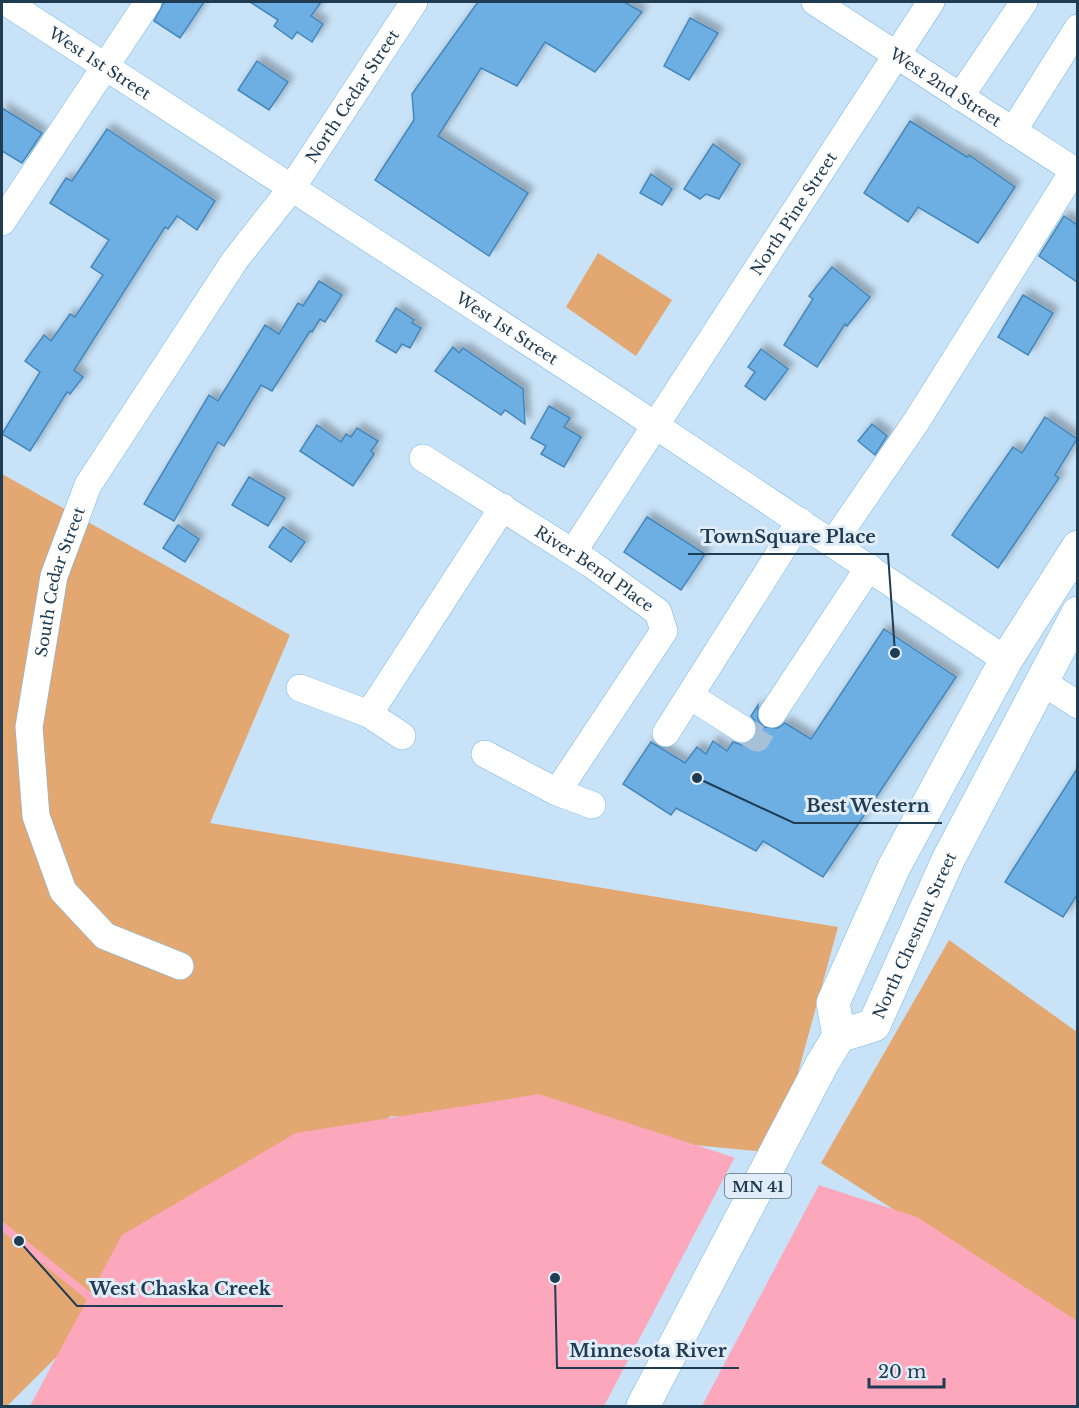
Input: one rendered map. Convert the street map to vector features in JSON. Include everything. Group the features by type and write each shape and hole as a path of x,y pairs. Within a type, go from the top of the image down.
{"main road":[{"path":"839,1036 833,1003 894,867 1006,660 1077,548"},
{"name":"North Chestnut Street","path":"839,1036 874,1025 948,860 1077,613"},
{"name":"MN 41","path":"643,1407 822,1064 839,1036"}],"street":[{"name":"West 1st Street","path":"6,2 656,425 1006,660"},
{"path":"2,222 148,2"},
{"name":"North Cedar Street","path":"291,189 414,2"},
{"name":"West 2nd Street","path":"815,2 1076,171"},
{"name":"North Pine Street","path":"573,552 931,2"},
{"path":"960,97 1024,2"},
{"path":"1012,131 1077,28"},
{"path":"833,543 916,422 1076,171"},
{"name":"South Cedar Street","path":"180,966 105,936 63,891 36,816 29,727 54,576 88,484 235,260 291,189"},
{"name":"River Bend Place","path":"423,458 573,552 658,612 664,631 557,792"},
{"path":"369,714 503,507"},
{"path":"666,733 800,521"},
{"path":"772,714 869,567"},
{"path":"1041,681 1077,705"},
{"path":"300,688 369,714 402,736"},
{"path":"690,696 742,729"},
{"path":"485,754 557,792 592,805"}],"shaded area":[{"path":"598,253 672,300 636,356 566,307"},
{"path":"2,474 290,635 210,823 838,927 776,1153 391,1116 114,1300 7,1406 2,1406"},
{"path":"949,940 1077,1032 1077,1327 821,1163"},
{"path":"539,1094 917,1217 1077,1321 1077,1406 30,1406 122,1235 296,1133"}],"pier":[{"path":"736,1155 820,1183 702,1406 604,1406"}],"building":[{"path":"164,2 204,2 180,38 154,21"},
{"path":"250,2 321,2 311,16 323,24 312,42 297,32 292,39 274,26 278,20"},
{"path":"478,2 624,2 642,12 595,72 545,42 517,86 481,68 438,136 528,193 489,256 375,180 414,120 412,94"},
{"path":"690,18 718,33 689,80 664,66"},
{"path":"257,61 288,82 269,110 238,90"},
{"path":"2,108 42,133 22,163 2,151"},
{"path":"910,121 967,157 969,155 1015,187 978,243 918,207 908,222 864,193"},
{"path":"107,129 215,201 197,230 177,216 168,229 165,227 74,370 83,377 70,394 67,392 30,451 2,434 40,372 25,361 44,335 51,341 70,314 75,317 103,275 91,267 109,240 50,203 66,178 72,181"},
{"path":"713,144 740,164 719,199 706,194 700,199 684,189"},
{"path":"651,174 672,189 662,205 640,193"},
{"path":"1064,216 1077,225 1077,282 1039,256"},
{"path":"832,267 870,297 847,326 845,324 817,367 784,345 813,299 809,296"},
{"path":"319,281 342,295 325,322 320,319 312,332 310,331 272,391 261,385 224,446 218,442 174,521 144,504 209,395 218,401 265,325 279,334 298,303 303,306"},
{"path":"1023,295 1053,313 1028,355 998,337"},
{"path":"396,308 414,320 412,323 421,328 410,348 402,344 396,353 376,341"},
{"path":"453,347 459,353 463,348 523,389 525,424 505,410 501,415 435,371"},
{"path":"761,349 788,369 765,400 745,386 755,372 748,367"},
{"path":"549,406 570,418 564,427 581,437 564,467 541,454 546,446 531,438"},
{"path":"1045,417 1077,439 1055,475 1059,478 998,568 952,535 1013,447 1022,453"},
{"path":"872,424 887,436 875,455 858,441"},
{"path":"317,425 341,442 346,434 351,437 357,428 378,441 371,451 374,454 353,486 300,451"},
{"path":"249,477 285,498 268,526 232,505"},
{"path":"647,517 705,554 681,590 624,552"},
{"path":"178,525 199,539 185,562 163,548"},
{"path":"283,527 305,542 291,562 269,547"},
{"path":"884,629 956,677 823,877 763,841 756,851 676,808 671,815 623,784 651,742 685,763 697,747 706,754 713,741 727,751 733,742 742,745 750,743 758,730 751,716 758,705 758,720 764,727 778,728 785,723 811,739"},
{"path":"1077,769 1077,895 1063,917 1005,882"}],"waterway":[{"path":"2,1226 96,1302"}],"tunnel":[{"path":"742,729 757,738 772,714"}],"place":[{"name":"TownSquare Place","path":"895,653"},
{"name":"Best Western","path":"697,778"},
{"name":"West Chaska Creek","path":"19,1241"},
{"name":"Minnesota River","path":"555,1278"}]}
